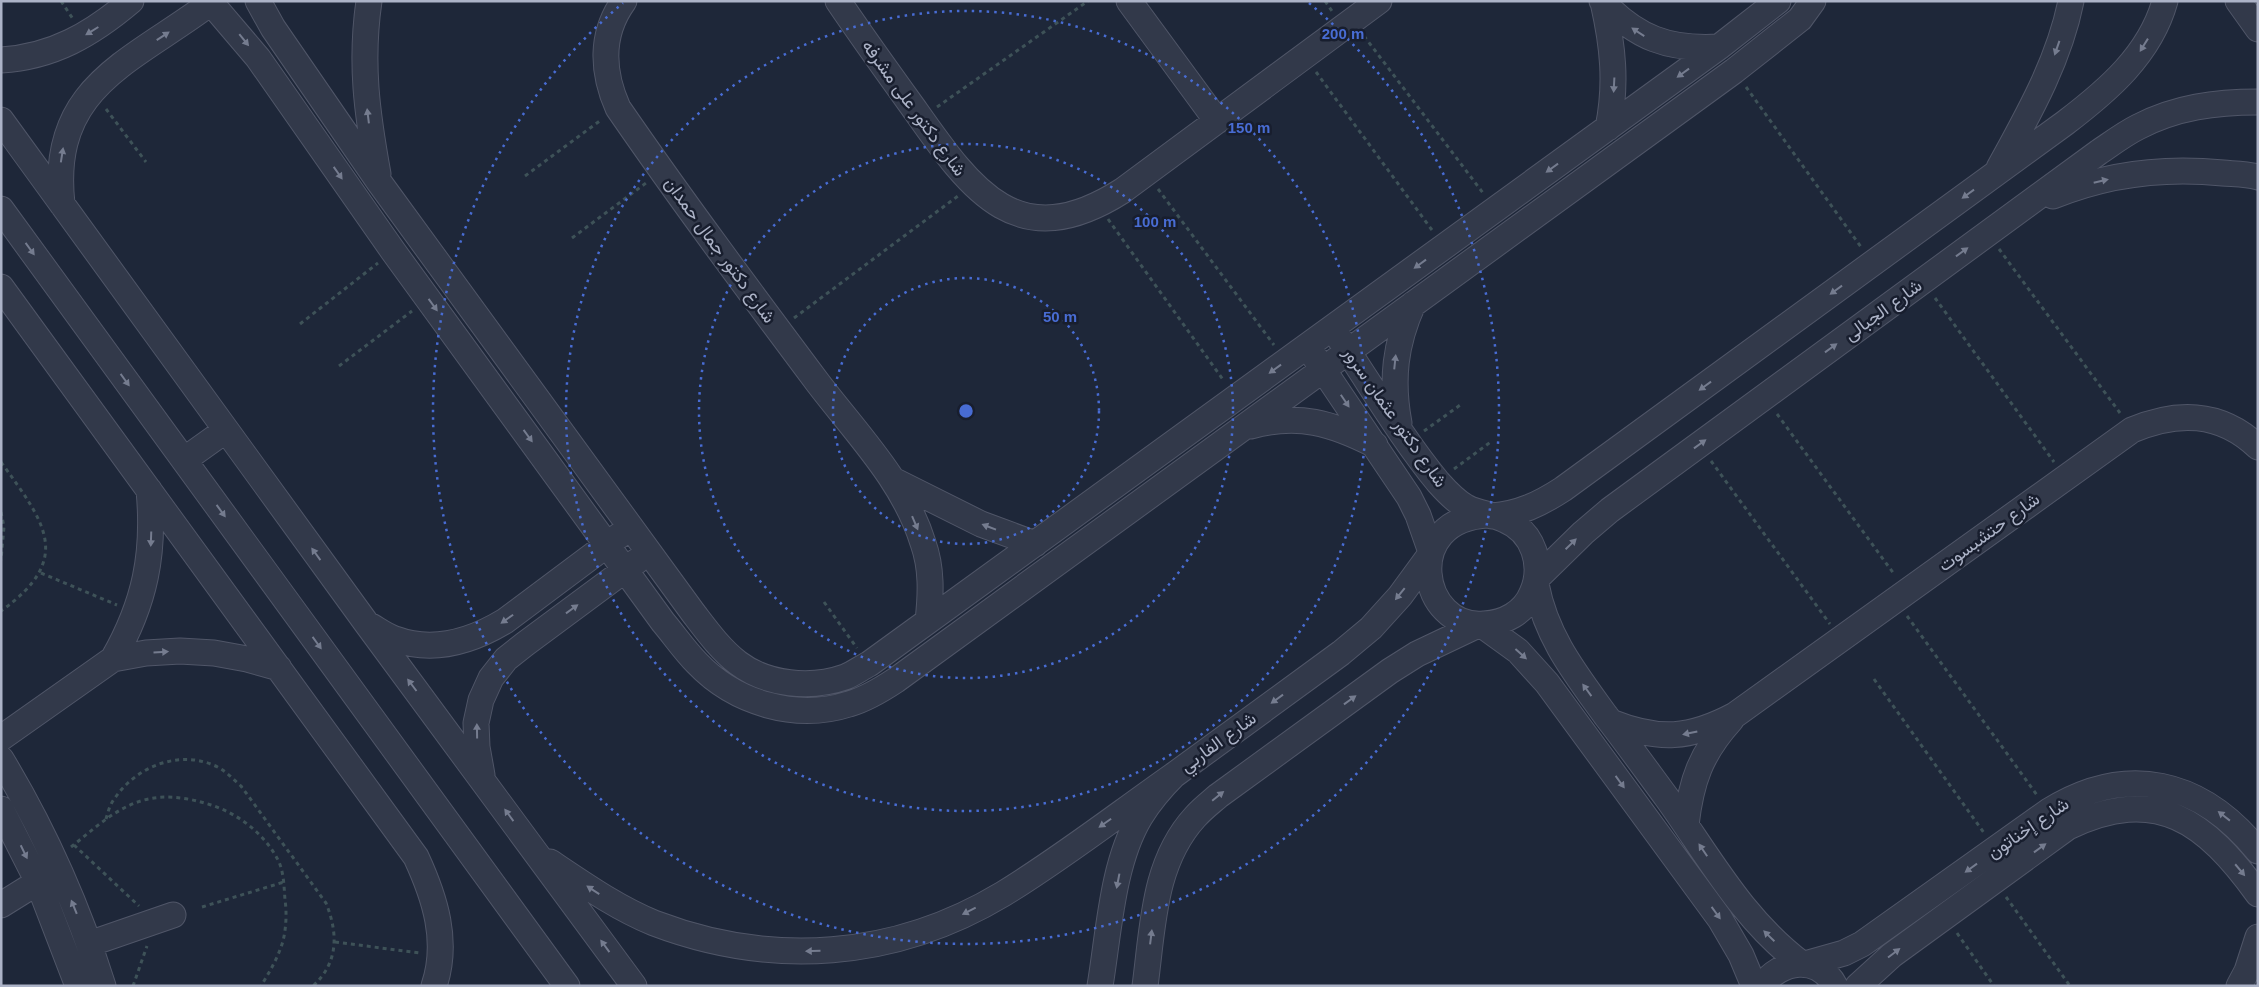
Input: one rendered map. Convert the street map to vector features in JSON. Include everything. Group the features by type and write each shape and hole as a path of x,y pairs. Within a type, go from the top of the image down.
{"street":[{"path":"1,60 24,58 65,46 102,25 131,1"},
{"path":"258,1 273,28 379,182 716,643 739,664 766,678 792,684 819,683 845,677 875,660 1719,47 1778,1"},
{"path":"369,1 365,30 364,77 379,182"},
{"name":"شارع دكتور جمال حمدان","path":"624,1 610,27 606,47 605,68 609,88 618,108 778,330 893,480 914,518 923,543 929,568 931,595 928,621"},
{"name":"شارع دكتور على مشرفه","path":"838,1 950,160 972,186 1005,208 1023,215 1042,218 1062,218 1080,214 1098,206 1147,173 1379,1"},
{"path":"1129,1 1216,121"},
{"path":"62,204 59,178 61,153 68,128 80,105 92,90 116,68 210,3 258,58 393,251 625,570 697,664 718,682 742,696 767,706 785,709 821,710 856,701 873,694 896,680 1774,42 1800,19 1813,1"},
{"path":"1995,175 2041,90 2057,50 2070,1"},
{"path":"1754,986 1742,955 1720,919 1547,683 1518,651 1480,625 1462,621 1448,613 1438,601 1430,587 1428,571 1430,554 1437,539 1447,528 1459,520 1473,516 1510,515 1529,508 1563,489 2098,98 2122,76 2146,43 2165,1"},
{"path":"2238,1 2258,29"},
{"path":"1602,2 1624,22 1644,36 1668,45 1693,49 1719,47"},
{"path":"1602,2 1610,32 1614,70 1612,109 1608,128"},
{"path":"1757,19 1774,42"},
{"name":"شارع الجبالى","path":"1536,581 1596,521 2098,152 2138,127 2177,110 2222,102 2258,102"},
{"path":"1,120 367,624 634,986"},
{"path":"2022,208 2077,186 2135,173 2194,170 2258,177"},
{"path":"1,209 567,986"},
{"path":"1,287 10,305 149,490 416,857 430,888 439,922 440,956 434,986"},
{"path":"1404,435 1395,402 1394,377 1396,352 1403,327 1414,304"},
{"name":"شارع دكتور عثمان سرور","path":"1332,328 1404,435 1437,480 1449,494 1466,508 1490,516"},
{"name":"شارع دكتور عثمان سرور","path":"1307,346 1409,497 1418,516 1430,554"},
{"name":"شارع حتشبسوت","path":"1611,722 1636,732 1670,736 1687,734 1712,727 1735,715 2065,477 2132,430 2154,420 2203,418 2227,425 2248,438 2258,447"},
{"path":"1241,429 1268,422 1305,420 1324,423 1350,432 1375,446"},
{"path":"184,460 226,430"},
{"name":"شارع دكتور جمال حمدان","path":"893,480 981,524 1035,544"},
{"path":"113,659 136,613 146,584 151,552 152,521 149,490"},
{"path":"1490,516 1505,520 1518,527 1527,538 1534,550 1537,564 1536,581 1540,608 1559,648 1754,921 1780,946 1804,964 1825,973 1835,986"},
{"path":"367,624 394,639 417,644 440,645 463,641 485,633 505,621 630,527"},
{"path":"483,780 477,747 476,723 481,700 492,678 506,659 649,552"},
{"name":"شارع الفاربي","path":"1100,986 1114,899 1128,843 1140,818 1155,795 1174,775 1341,653 1371,628 1400,596 1430,554"},
{"path":"1145,986 1156,899 1164,869 1177,841 1195,817 1218,796 1390,671 1417,654 1480,625 1496,623 1510,618 1530,598 1536,581"},
{"path":"1,738 113,659 146,653 180,651 247,659 279,668"},
{"path":"875,660 896,680"},
{"name":"شارع حتشبسوت","path":"1686,826 1690,794 1699,765 1715,738 1735,715"},
{"path":"1,759 35,820 54,860 89,944 103,986"},
{"path":"538,855 612,902 653,922 696,937 740,947 768,950 832,951 877,945 921,933 994,899 1042,868 1174,775"},
{"name":"شارع إخناتون","path":"1762,986 1769,976 1779,968 1790,964 1804,964 1844,953 1862,944 2049,812 2070,798 2093,789 2117,784 2142,783 2166,787 2189,794 2211,806 2230,821 2258,851"},
{"name":"شارع إخناتون","path":"1858,986 1876,967 2068,827 2091,816 2108,812 2141,808 2166,813 2189,822 2210,836 2258,894"},
{"path":"1,809 38,882 78,986"},
{"path":"1,905 38,882"},
{"path":"89,944 164,918"},
{"path":"2238,986 2247,971 2258,936"}],"path":[{"path":"921,119 1088,1"},
{"path":"1352,21 1496,209"},
{"path":"1304,56 1444,246"},
{"path":"1734,71 1873,263"},
{"path":"92,90 146,162"},
{"path":"525,176 618,108"},
{"path":"572,238 662,170"},
{"path":"1147,173 1286,361"},
{"path":"778,330 972,186"},
{"path":"1098,206 1236,398"},
{"path":"1987,233 2132,430"},
{"path":"300,324 393,251"},
{"path":"1923,281 2065,477"},
{"path":"339,366 428,299"},
{"path":"1764,397 2049,812"},
{"path":"1404,435 1463,403"},
{"path":"1437,480 1492,441"},
{"path":"1699,444 1840,638"},
{"path":"1,462 34,507 43,526 46,548 41,573 31,587 1,611"},
{"path":"1,512 4,527 1,560"},
{"path":"41,573 136,613"},
{"path":"824,602 875,660"},
{"path":"1874,679 1996,850"},
{"path":"106,819 114,799 127,783 144,770 165,762 181,759 198,760 214,765 229,774 241,786 326,903 333,922 335,942 331,962 320,980 313,986"},
{"path":"54,860 106,819 126,806 146,799 168,796 194,800 218,807 240,819 270,848 279,863 284,882 286,910 283,939 274,965 262,986"},
{"path":"74,844 164,918 133,986"},
{"path":"1994,880 2070,986"},
{"path":"202,907 284,882"},
{"path":"1945,916 1994,986"},
{"path":"335,942 440,956"}]}
